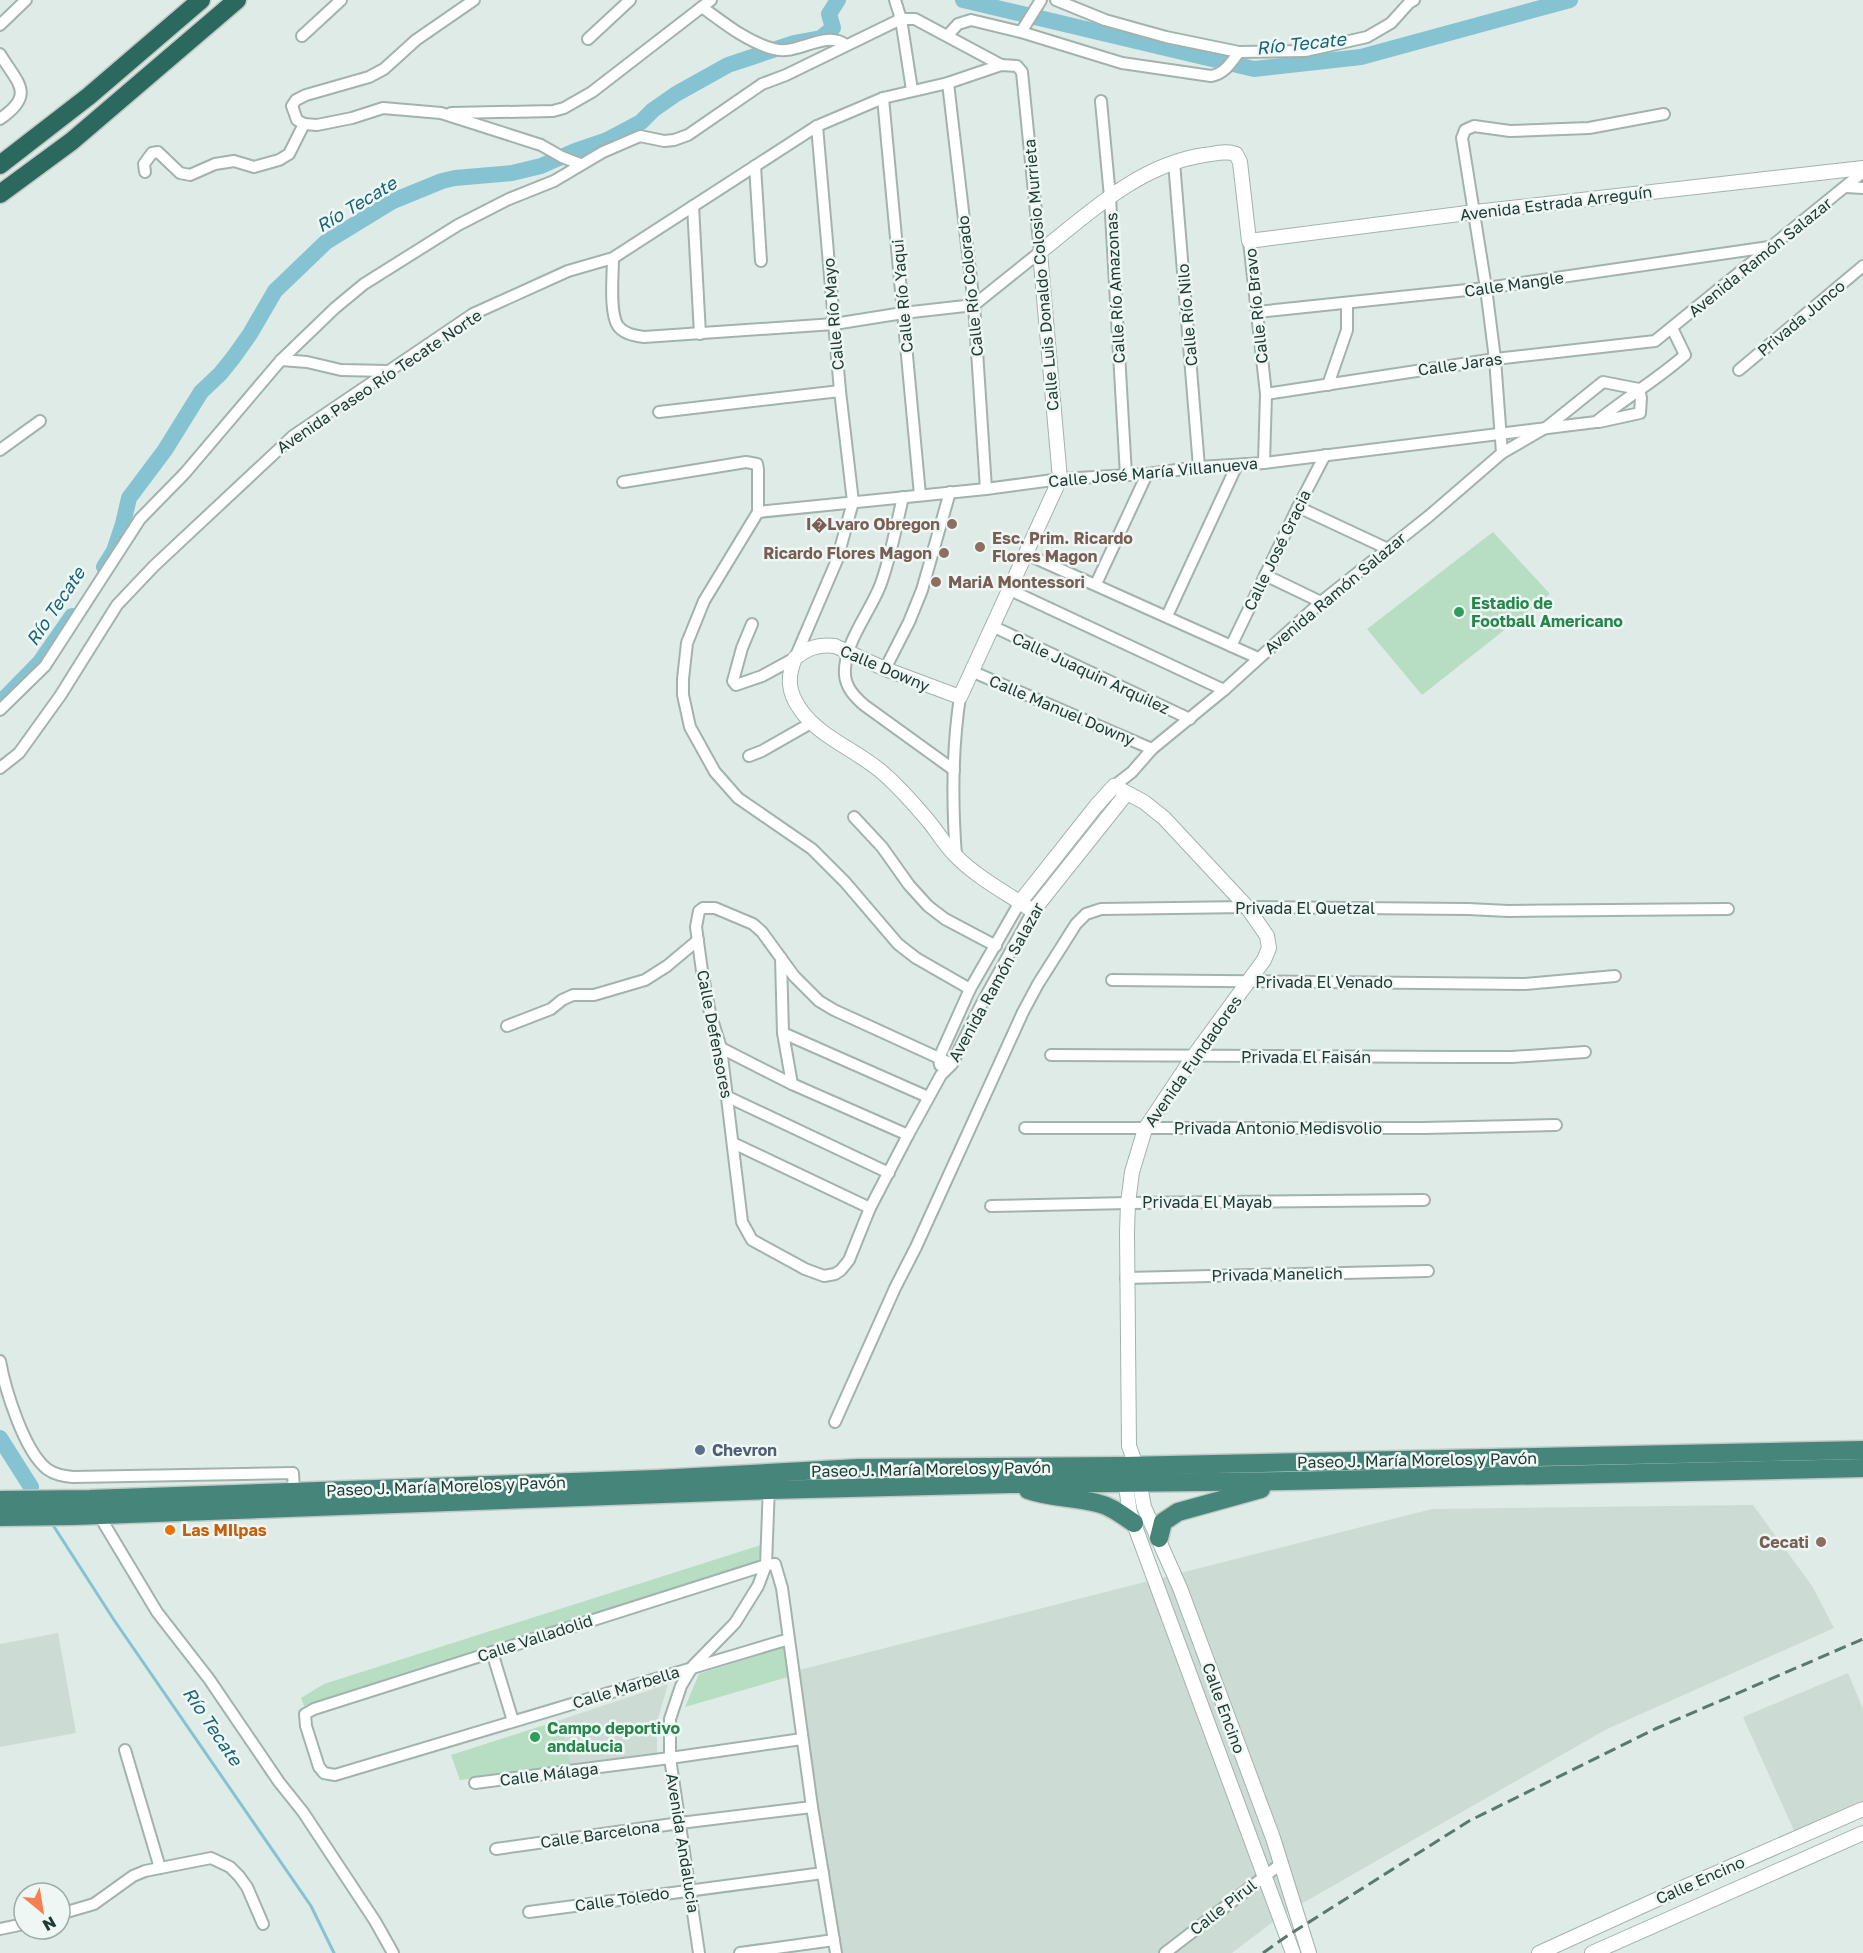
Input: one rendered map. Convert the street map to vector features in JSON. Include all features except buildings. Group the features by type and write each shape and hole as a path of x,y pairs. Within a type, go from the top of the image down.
{"highway":[{"path":"0,165 89,96 201,0"},
{"path":"0,194 72,141 237,0"},
{"name":"Paseo J. María Morelos y Pavón","path":"5,1508 63,1499 294,1492 769,1482 1009,1484 1130,1475 1863,1450"},
{"name":"Paseo J. María Morelos y Pavón","path":"5,1508 74,1516 99,1515 769,1482 859,1468 1288,1481 1863,1468"},
{"path":"1159,1539 1163,1522 1178,1512 1288,1481"},
{"path":"1009,1484 1034,1492 1096,1502 1134,1523"}],"street":[{"path":"0,25 26,0"},
{"path":"302,36 342,0"},
{"path":"474,0 417,40 384,69 296,100 292,106 297,120 304,124 317,125 352,118 383,108 441,113 554,111 592,92 707,3 733,30 775,50 834,39 846,45"},
{"path":"588,39 630,0"},
{"path":"895,0 902,19 912,90"},
{"path":"1021,32 1041,0"},
{"path":"1056,0 1105,20 1166,37 1239,52 1305,51 1367,37 1391,23 1414,0"},
{"path":"0,710 45,666 140,519 185,473 281,360 335,308 364,284 390,267 458,225 509,199 554,181 580,164 640,136 664,141 688,135 762,84 786,75 902,19 915,19 1001,64"},
{"path":"948,35 958,24 971,20 1021,32 1122,63 1211,76 1218,75 1224,70 1239,52"},
{"path":"0,54 19,81 22,97 15,107 0,119"},
{"name":"Avenida Paseo Río Tecate Norte","path":"0,768 19,753 60,696 117,604 154,566 293,436 473,314 568,270 613,258 817,126 883,98 948,83 1001,64"},
{"name":"Calle Luis Donaldo Colosio Murrieta","path":"1001,64 1017,66 1022,72 1060,479"},
{"name":"Calle Río Colorado","path":"948,83 974,305 986,489"},
{"name":"Calle Río Yaqui","path":"883,98 920,495"},
{"name":"Calle Río Amazonas","path":"1101,101 1110,197 1126,475"},
{"path":"441,113 541,145 580,164"},
{"path":"1502,453 1495,359 1486,288 1462,138 1465,130 1474,126 1510,130 1589,128 1664,114"},
{"path":"145,172 144,164 152,153 158,152 180,173 190,175 215,164 234,161 254,167 279,160 289,154 304,124"},
{"name":"Calle Río Mayo","path":"817,126 840,391 853,502"},
{"name":"Calle Río Bravo","path":"1174,162 1192,157 1233,152 1240,162 1266,394 1264,463"},
{"path":"613,258 615,321 620,328 632,336 644,338 834,324 974,305 1110,197 1155,169 1174,162"},
{"name":"Calle Río Nilo","path":"1174,162 1199,467"},
{"path":"755,166 761,261"},
{"name":"Avenida Estrada Arreguín","path":"1249,241 1474,212 1863,170"},
{"name":"Avenida Ramón Salazar","path":"1655,341 1846,187 1863,170"},
{"path":"1846,187 1863,188"},
{"path":"693,206 700,334"},
{"name":"Calle Mangle","path":"1257,312 1486,288 1770,247"},
{"name":"Privada Junco","path":"1739,370 1863,266"},
{"path":"1328,384 1347,330 1347,303"},
{"path":"1596,422 1639,388 1668,371 1685,356 1672,328"},
{"name":"Calle Jaras","path":"1266,394 1495,359 1655,341"},
{"path":"281,360 307,362 341,370 389,371"},
{"name":"Avenida Ramón Salazar","path":"849,1260 870,1208 908,1134 941,1075 952,1064 981,1005 1033,911 1132,772 1152,749 1224,690 1321,602 1502,453 1547,427 1603,382 1639,388 1640,413 1596,422 1547,427"},
{"path":"659,412 840,391"},
{"path":"0,450 40,421"},
{"name":"Calle José María Villanueva","path":"758,512 986,489 1060,479 1148,474 1199,467 1264,463 1547,427"},
{"name":"Calle José Gracia","path":"1231,646 1298,507 1326,455"},
{"path":"623,482 752,462 757,464 758,512 704,601 687,643 683,695 690,727 716,772 738,798 812,849 845,882 898,944 916,958 970,989"},
{"path":"1167,616 1237,465"},
{"path":"1095,584 1148,474"},
{"path":"956,856 953,794 960,697 1060,479"},
{"path":"885,669 922,590 950,492"},
{"path":"903,497 880,586 848,653 845,674 848,687 854,695 954,770"},
{"path":"853,502 837,560 789,674 790,691 811,723 826,735 865,758 914,803 956,856 984,879 1033,911"},
{"path":"1298,507 1388,549"},
{"path":"1026,554 1258,658"},
{"path":"1265,575 1321,602"},
{"path":"1010,590 1224,690"},
{"name":"Calle Downy","path":"752,624 742,648 733,681 736,685 771,672 808,648 835,646 885,669 960,697"},
{"name":"Calle Juaquin Arquilez","path":"992,626 1190,719"},
{"name":"Calle Manuel Downy","path":"971,671 1152,749"},
{"path":"749,756 811,723"},
{"name":"Avenida Ramón Salazar","path":"941,1075 939,1058 970,989 1020,902 1090,814 1120,789"},
{"name":"Avenida Fundadores","path":"1120,789 1144,802 1164,818 1247,907 1264,930 1269,948 1264,960 1165,1095 1145,1129 1137,1154 1128,1203 1126,1278 1130,1475"},
{"path":"854,817 928,906 945,919 996,946"},
{"name":"Privada El Quetzal","path":"836,1422 895,1288 1023,1012 1076,924 1086,914 1101,909 1247,907 1508,911 1728,909"},
{"name":"Calle Defensores","path":"781,958 762,932 753,924 715,908 699,910 696,922 698,940 710,1013 721,1048 739,1207 745,1230 757,1244 824,1276 841,1270 849,1260"},
{"path":"507,1026 550,1009 573,995 594,995 645,980 667,966 698,940"},
{"path":"781,958 783,1033 792,1084"},
{"path":"781,958 794,976 819,1001 952,1064"},
{"name":"Privada El Venado","path":"1112,980 1525,984 1615,976"},
{"path":"783,1033 928,1097"},
{"path":"721,1048 792,1084 908,1134"},
{"name":"Privada El Faisán","path":"1051,1055 1452,1057 1585,1052"},
{"path":"728,1097 889,1173"},
{"name":"Privada Antonio Medisvolio","path":"1025,1128 1424,1128 1556,1125"},
{"path":"733,1143 870,1208"},
{"name":"Privada El Mayab","path":"991,1206 1424,1200"},
{"name":"Privada Manelich","path":"1126,1278 1428,1271"},
{"path":"0,1361 15,1416 38,1460 53,1473 73,1478 293,1473 294,1492"},
{"name":"Calle Encino","path":"1130,1475 1126,1499 1134,1523 1293,1953"},
{"name":"Calle Encino","path":"1130,1475 1180,1588 1281,1863 1309,1953"},
{"name":"Avenida Andalucia","path":"699,1953 670,1758 670,1719 681,1686 693,1666 735,1623 758,1586 766,1565 769,1482"},
{"path":"90,1499 157,1612 215,1687 279,1782 303,1812 375,1921 393,1953"},
{"path":"766,1565 775,1564 778,1572 836,1953"},
{"name":"Calle Valladolid","path":"326,1774 319,1767 306,1726 305,1714 314,1708 766,1565"},
{"name":"Calle Marbella","path":"326,1774 341,1773 789,1639"},
{"path":"492,1652 513,1721"},
{"name":"Calle Málaga","path":"475,1783 802,1739"},
{"path":"125,1750 160,1868"},
{"name":"Calle Barcelona","path":"496,1849 812,1807"},
{"name":"Calle Encino","path":"1539,1953 1863,1809"},
{"name":"Calle Encino","path":"1592,1953 1863,1833"},
{"path":"72,1910 94,1904 133,1876 211,1858 230,1867 247,1887 263,1924"},
{"name":"Calle Pirul","path":"1165,1953 1281,1863"},
{"name":"Calle Toledo","path":"529,1911 823,1873"},
{"path":"740,1953 834,1940"}],"shaded area":[{"path":"1753,1505 1812,1586 1834,1628 1605,1730 1282,1915 1232,1953 841,1953 795,1671 1432,1509"},
{"path":"58,1633 76,1733 0,1747 0,1644"},
{"path":"1848,1673 1863,1709 1863,1804 1795,1833 1743,1717"},
{"path":"668,1684 657,1722 657,1754 571,1765 560,1720"}],"green space":[{"name":"Estadio de Football Americano","path":"1493,532 1550,594 1422,695 1367,629"},
{"path":"761,1545 758,1565 304,1706 301,1698 324,1684"},
{"path":"785,1647 788,1677 685,1707 699,1674"},
{"name":"Campo deportivo andalucia","path":"560,1720 571,1765 460,1780 451,1755"}],"waterway":[{"name":"Río Tecate","path":"104,567 114,551 129,498 165,450 201,392 233,358 275,291 326,242 393,201 442,181 512,173 541,166 607,140 641,122 653,110 676,94 728,65 794,43 821,38 833,28 829,14 838,0"},
{"name":"Río Tecate","path":"963,0 1254,69 1361,57 1570,0"},
{"name":"Río Tecate","path":"0,703 40,662 72,616"},
{"name":"Río Tecate","path":"0,1438 31,1487"},
{"name":"Río Tecate","path":"51,1522 114,1620 311,1906 334,1953"}],"railway":[{"path":"1263,1953 1469,1821 1655,1729 1863,1639"}],"place":[{"name":"I�Lvaro Obregon","path":"952,524"},
{"name":"Esc. Prim. Ricardo Flores Magon","path":"980,547"},
{"name":"Ricardo Flores Magon","path":"944,553"},
{"name":"MariA Montessori","path":"936,582"},
{"name":"Estadio de Football Americano","path":"1459,612"},
{"name":"Chevron","path":"700,1450"},
{"name":"Las MIlpas","path":"170,1530"},
{"name":"Cecati","path":"1821,1542"},
{"name":"Campo deportivo andalucia","path":"535,1737"}]}
